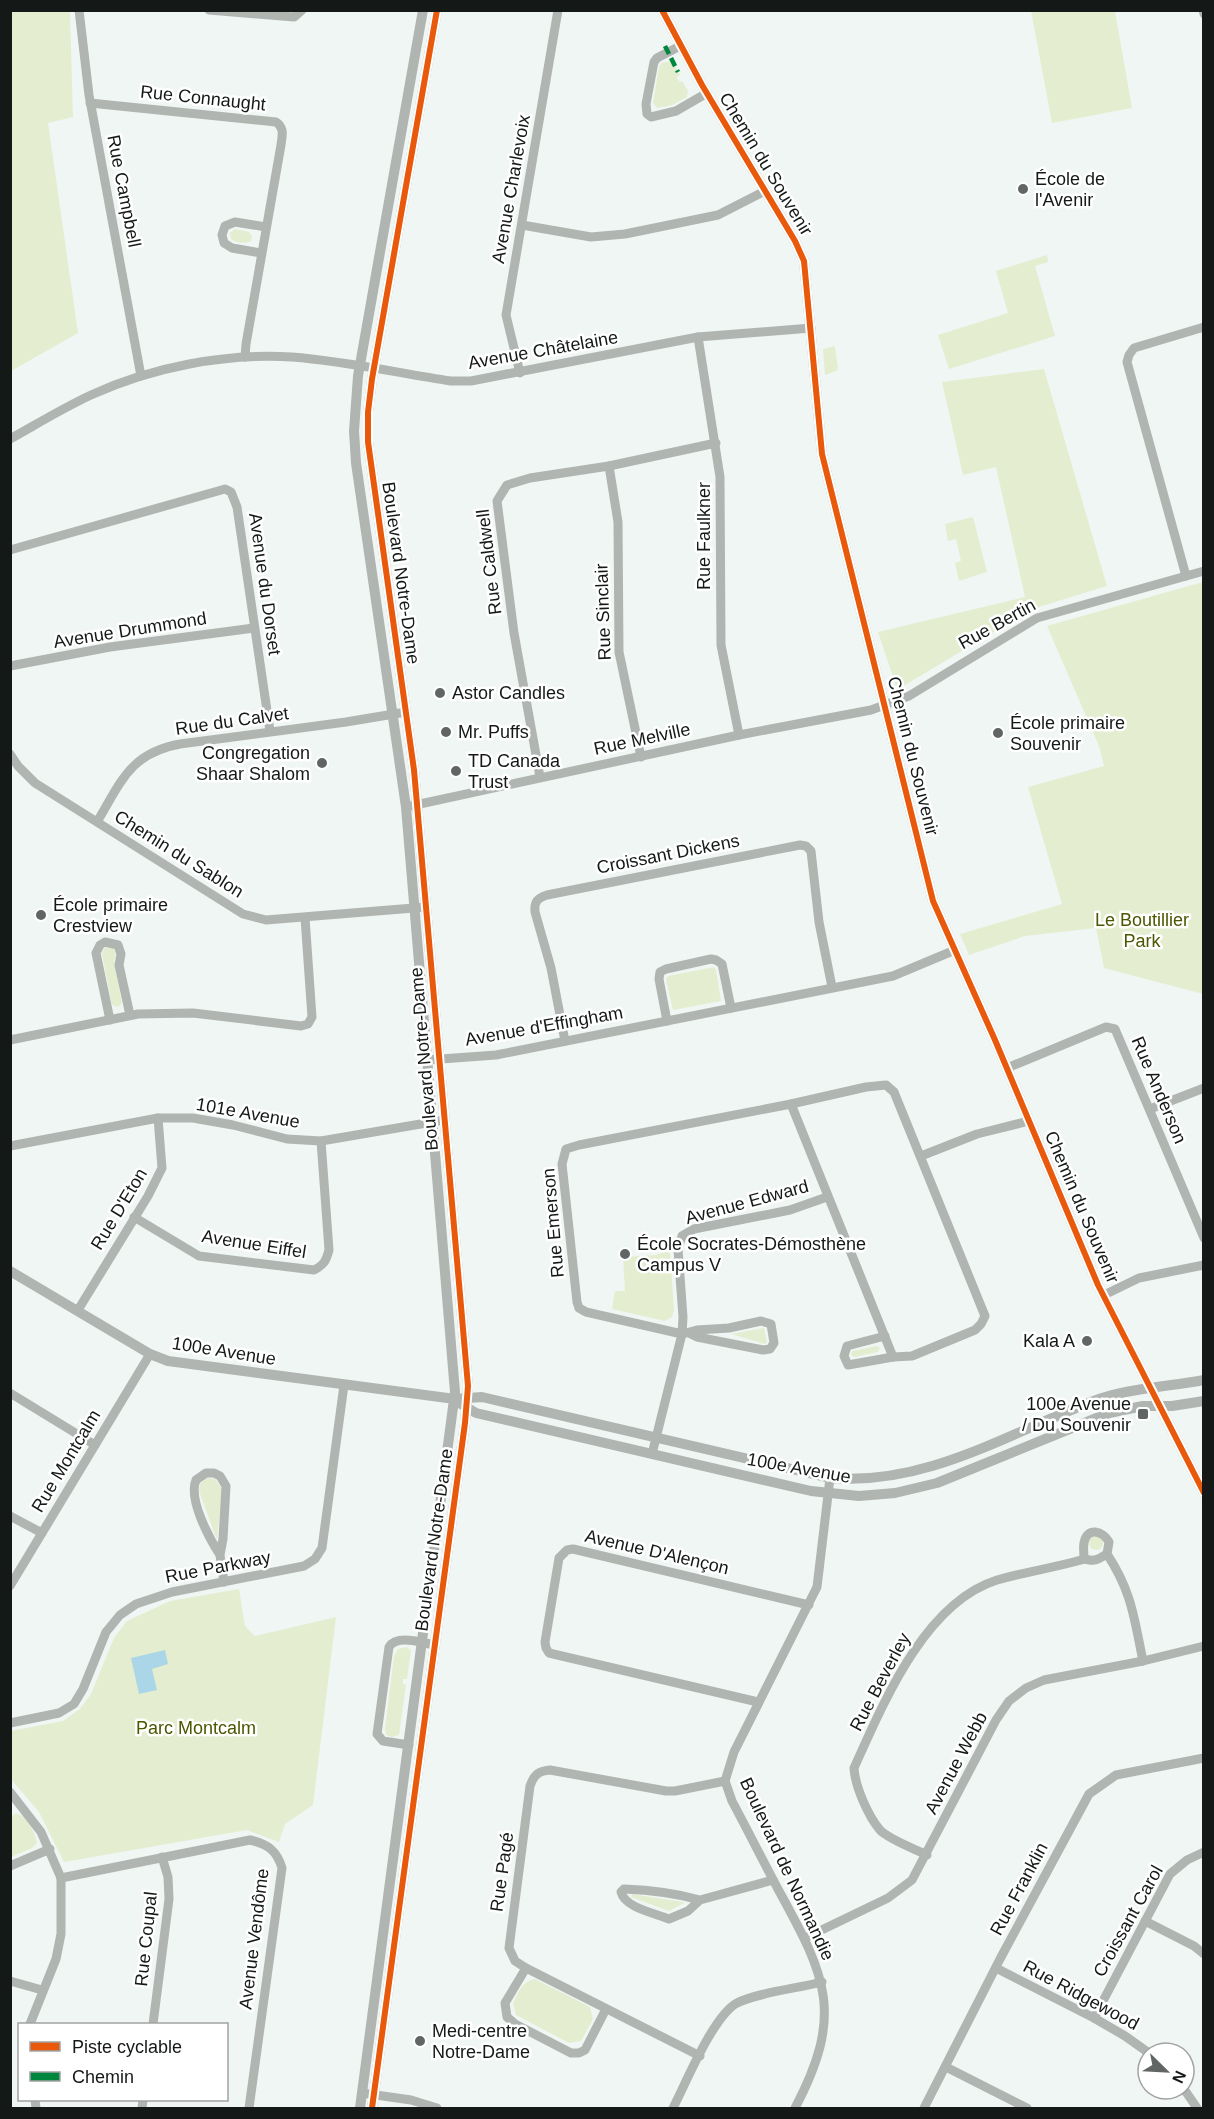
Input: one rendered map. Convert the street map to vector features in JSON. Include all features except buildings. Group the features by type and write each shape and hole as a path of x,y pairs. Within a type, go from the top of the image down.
{"street":[{"name":"Rue Campbell","path":"79,10 90,103 141,376"},
{"path":"209,10 294,17 303,10"},
{"name":"Boulevard Notre-Dame","path":"360,2109 454,1399 451,1332 406,807 356,463 354,424 360,366 423,10"},
{"name":"Boulevard Notre-Dame","path":"372,2109 467,1402 418,806 368,442 369,403 374,368 437,10"},
{"name":"Avenue Charlevoix","path":"520,373 506,315 558,10"},
{"name":"Chemin du Souvenir","path":"662,10 680,46 795,241 804,261 822,454 931,894 1104,1295 1203,1493"},
{"name":"Chemin du Souvenir","path":"680,46 657,58 654,62 646,104 647,114 651,117 673,112 707,93"},
{"name":"Rue Connaught","path":"90,103 276,122 281,126 283,130 281,145 245,357"},
{"path":"522,225 591,237 625,234 718,214 765,191"},
{"path":"261,253 232,248 224,243 222,235 225,226 235,222 266,227"},
{"name":"Avenue Châtelaine","path":"10,439 92,395 141,376 203,362 245,357 305,358 462,382 488,380 698,337 811,327"},
{"path":"1186,576 1127,362 1134,348 1203,327"},
{"name":"Rue Faulkner","path":"698,337 720,477 721,645 739,735"},
{"name":"Rue Caldwell","path":"540,777 514,633 497,501 507,485 530,478 609,465 716,443"},
{"name":"Rue Sinclair","path":"609,465 618,522 619,652 641,757"},
{"name":"Avenue du Dorset","path":"10,550 225,489 231,492 237,507 270,731"},
{"name":"Rue Bertin","path":"885,706 909,696 1037,618 1203,571"},
{"name":"Avenue Drummond","path":"10,666 110,647 254,627"},
{"name":"Rue Melville","path":"406,807 885,706"},
{"name":"Rue du Calvet","path":"97,822 127,772 155,750 406,712"},
{"name":"Chemin du Sablon","path":"10,754 14,770 243,914 266,920 426,907"},
{"name":"Croissant Dickens","path":"565,1041 552,972 535,912 537,900 547,895 800,845 806,846 811,851 819,922 832,987"},
{"path":"10,1040 130,1015 193,1013 258,1022 301,1026 308,1024 312,1017 305,918"},
{"path":"110,1020 96,953 100,945 105,942 118,945 130,1015"},
{"name":"Avenue d'Effingham","path":"427,1060 496,1055 898,975 955,950"},
{"path":"667,1021 660,972 711,959 718,961 723,967 731,1008"},
{"name":"Rue Anderson","path":"1007,1068 1090,1033 1111,1027 1116,1030 1203,1238"},
{"name":"Rue Emerson","path":"685,1333 586,1312 579,1308 562,1164 566,1149 590,1142 790,1104 866,1087 886,1085 894,1092 985,1316 975,1330 912,1356 848,1365 844,1356 847,1346 885,1336"},
{"path":"1150,1110 1203,1088"},
{"path":"790,1104 893,1357"},
{"name":"101e Avenue","path":"10,1146 158,1118 193,1118 233,1125 287,1139 321,1141 444,1120"},
{"name":"Rue D'Eton","path":"78,1310 162,1168 158,1118"},
{"path":"921,1156 977,1134 1029,1121"},
{"name":"Avenue Eiffel","path":"134,1217 199,1256 314,1270 321,1267 327,1260 329,1250 321,1141"},
{"name":"Avenue Edward","path":"652,1454 685,1333 679,1240 685,1233 790,1210 827,1197"},
{"path":"1104,1295 1139,1278 1203,1265"},
{"name":"100e Avenue","path":"10,1271 150,1353 168,1361 467,1402 482,1397 830,1478 882,1478 926,1469 1091,1401 1118,1394 1203,1380"},
{"path":"765,1321 771,1324 774,1342 770,1349 763,1350 685,1333 765,1321"},
{"name":"Rue Montcalm","path":"10,1586 150,1353"},
{"name":"Rue Parkway","path":"10,1723 58,1713 74,1704 83,1689 106,1632 120,1615 136,1604 172,1592 304,1566 315,1559 322,1548 344,1385"},
{"path":"10,1393 95,1445"},
{"name":"100e Avenue","path":"467,1402 476,1413 828,1494 859,1496 927,1486 1109,1413 1143,1406 1172,1406 1203,1401"},
{"path":"220,1555 209,1538 193,1492 196,1480 206,1473 220,1476 226,1486 224,1539 220,1555 224,1582"},
{"name":"Boulevard de Normandie","path":"795,2109 810,2080 820,2053 825,2014 822,1982 805,1938 732,1801 725,1781 734,1752 817,1587 830,1478"},
{"path":"10,1516 42,1533"},
{"path":"1084,1558 1083,1544 1088,1534 1093,1531 1101,1532 1106,1536 1109,1542 1107,1554 1130,1597 1143,1661"},
{"name":"Avenue D'Alençon","path":"758,1702 549,1653 545,1642 559,1558 567,1550 573,1549 809,1605"},
{"name":"Rue Beverley","path":"927,1855 881,1831 862,1798 855,1779 854,1768 900,1676 925,1634 939,1618 978,1588 1009,1577 1066,1565 1084,1558 1095,1560 1107,1554"},
{"name":"Boulevard Notre-Dame","path":"409,1746 383,1742 377,1731 390,1645 398,1640 435,1645"},
{"name":"Avenue Webb","path":"805,1938 888,1898 912,1880 996,1720 1009,1701 1026,1688 1044,1680 1143,1661 1203,1646"},
{"name":"Rue Franklin","path":"924,2109 1089,1794 1116,1775 1203,1758"},
{"name":"Rue Pagé","path":"700,2056 526,1968 515,1961 509,1948 530,1786 534,1776 541,1771 550,1770 666,1791 725,1781"},
{"path":"10,1792 36,1823 50,1849 61,1878 61,1934 56,1959 31,2023"},
{"path":"10,1809 19,1800"},
{"name":"Avenue Vendôme","path":"61,1878 250,1840 263,1842 271,1847 279,1857 282,1868 249,2109"},
{"path":"10,1866 50,1849"},
{"name":"Croissant Carol","path":"1094,2018 1170,1874 1186,1860 1203,1852"},
{"name":"Rue Coupal","path":"153,2023 169,1899 168,1877 162,1857"},
{"path":"700,1900 646,1890 624,1889 621,1892 622,1897 631,1904 669,1919 688,1911 700,1900 773,1880"},
{"path":"1145,1921 1194,1946 1203,1954"},
{"path":"526,1968 506,2003 507,2017 515,2024 571,2053 585,2050 606,2009"},
{"name":"Rue Ridgewood","path":"996,1968 1094,2018 1136,2044"},
{"path":"10,1981 42,1990"},
{"path":"673,2109 723,2015 737,2003 822,1982"},
{"path":"946,2067 1027,2109"},
{"path":"362,2093 411,2100 437,2109"}],"green space":[{"path":"11,10 70,11 73,117 48,123 78,333 11,371"},
{"path":"1031,11 1115,11 1132,108 1052,123"},
{"path":"670,61 674,63 680,75 676,77 680,82 682,81 688,91 687,97 672,105 657,108 653,103 659,67 661,63"},
{"path":"235,229 249,232 252,236 251,241 244,243 231,239 230,233"},
{"path":"1047,255 1048,262 1035,266 1055,336 949,369 938,335 1008,313 996,271"},
{"path":"835,346 838,370 825,375 823,349"},
{"path":"1044,369 1107,586 1042,606 1017,618 905,685 896,686 878,632 1025,597 996,467 963,475 942,382"},
{"path":"973,517 987,572 959,581 955,563 961,561 956,539 948,541 945,524"},
{"name":"Le Boutillier Park","path":"1203,582 1203,994 1104,968 1096,928 1025,936 969,955 960,934 1062,904 1028,787 1104,766 1099,746 1047,626"},
{"path":"109,946 113,947 116,954 114,960 122,1003 118,1007 112,1005 102,954"},
{"path":"714,967 721,1001 673,1010 666,980 668,976"},
{"path":"670,1250 674,1310 672,1317 665,1321 612,1309 615,1291 625,1291 623,1257 656,1255"},
{"path":"764,1328 767,1342 765,1344 731,1334"},
{"path":"877,1346 880,1348 878,1352 854,1357 851,1355 852,1351"},
{"path":"207,1478 215,1479 222,1489 217,1540 199,1491 200,1484"},
{"path":"1096,1536 1101,1538 1103,1543 1101,1548 1096,1550 1091,1548 1089,1543 1091,1538"},
{"name":"Parc Montcalm","path":"239,1589 245,1626 255,1636 336,1617 313,1805 285,1824 279,1842 247,1830 64,1862 39,1812 11,1779 11,1731 63,1721 80,1709 91,1694 114,1638 127,1621 170,1601"},
{"path":"406,1647 411,1650 407,1679 403,1679 403,1684 406,1685 399,1735 392,1737 386,1735 385,1729 394,1656 398,1649"},
{"path":"16,1813 30,1825 37,1843 32,1848 11,1857 11,1817"},
{"path":"632,1894 684,1903 669,1911 631,1897"},
{"path":"535,1979 590,2007 593,2019 581,2041 569,2043 516,2015 513,2003 517,1995 524,1985"}],"water":[{"path":"165,1650 168,1664 152,1669 157,1690 139,1694 131,1658"}],"marked path":[{"path":"665,46 678,72"}],"cycle path":[{"path":"372,2108 465,1423 468,1386 414,770 368,442 368,412 372,379 437,10"},
{"path":"662,10 702,85 795,241 804,261 822,454 933,901 995,1040 1098,1285 1204,1493"}],"place":[{"name":"École de l'Avenir","path":"1023,189"},
{"name":"Astor Candles","path":"440,693"},
{"name":"Mr. Puffs","path":"446,732"},
{"name":"École primaire Souvenir","path":"998,733"},
{"name":"Congregation Shaar Shalom","path":"322,763"},
{"name":"TD Canada Trust","path":"456,771"},
{"name":"École primaire Crestview","path":"41,915"},
{"name":"École Socrates-Démosthène Campus V","path":"625,1254"},
{"name":"Kala A","path":"1087,1341"},
{"name":"100e Avenue / Du Souvenir","path":"1143,1414"},
{"name":"Medi-centre Notre-Dame","path":"420,2041"}]}
